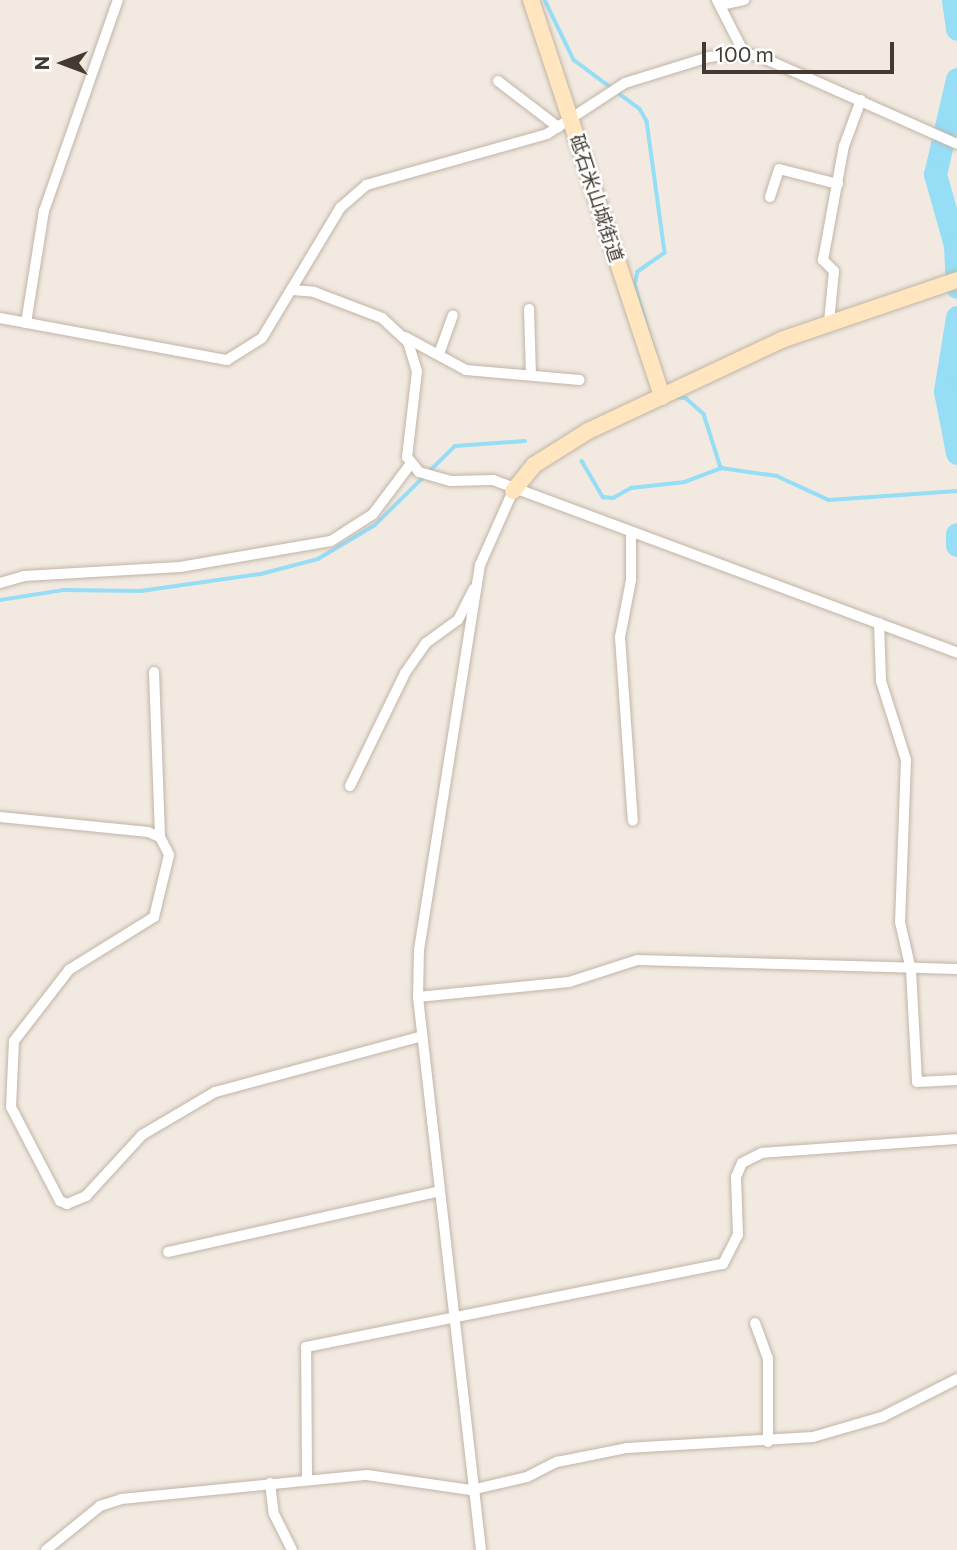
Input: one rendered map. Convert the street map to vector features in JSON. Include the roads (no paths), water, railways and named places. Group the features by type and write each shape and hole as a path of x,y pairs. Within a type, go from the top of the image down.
{"street":[{"path":"26,323 44,211 118,0"},
{"name":"砥石米山城街道","path":"531,0 662,397"},
{"path":"744,0 720,3 744,52"},
{"path":"0,318 226,360 262,338 340,208 366,185 558,127 625,83 744,52 861,100 955,143"},
{"path":"498,81 558,127"},
{"path":"829,322 834,271 823,260 844,146 861,100"},
{"path":"770,198 779,169 838,184"},
{"path":"481,1550 450,1318 419,1037 418,997 419,950 477,588 494,524 513,491 534,465 559,446 829,322 957,280"},
{"path":"293,290 314,292 382,318 405,337 466,370 580,380"},
{"path":"529,309 531,375"},
{"path":"439,354 453,315"},
{"path":"0,583 24,576 180,567 331,541 373,514 409,466 417,371 405,337"},
{"path":"409,466 451,481 481,477 957,653"},
{"path":"631,532 631,580 620,637 634,821"},
{"path":"350,786 405,673 426,643 458,621 477,588"},
{"path":"878,623 881,681 906,760 898,864 900,922 911,970 918,1082 957,1080"},
{"path":"154,672 160,837 169,855 168,876 154,917 69,970 14,1041 11,1107 60,1201 67,1204 86,1196 142,1135 215,1092 419,1037"},
{"path":"0,817 160,837"},
{"path":"418,997 569,982 637,960 957,970"},
{"path":"307,1478 306,1347 723,1264 738,1235 736,1177 742,1163 762,1153 957,1139"},
{"path":"168,1252 436,1192"},
{"path":"755,1323 768,1359 768,1442"},
{"path":"46,1550 100,1506 121,1499 307,1478 367,1475 471,1490 527,1477 557,1462 627,1448 768,1442 813,1437 882,1417 957,1379"},
{"path":"270,1483 274,1514 292,1550"}],"waterway":[{"path":"545,0 574,60 640,109 647,121 665,253 638,272 635,285 655,353"},
{"path":"953,0 957,29"},
{"path":"957,79 935,174 955,245 957,287"},
{"path":"957,317 945,391 957,453"},
{"path":"675,397 686,398 704,414 721,468"},
{"path":"0,600 64,590 141,591 261,574 318,559 375,525 455,446 525,441"},
{"path":"582,461 603,497 613,498 631,488 685,482 721,468 777,476 829,500 957,491"},
{"path":"957,534 957,545"}]}
